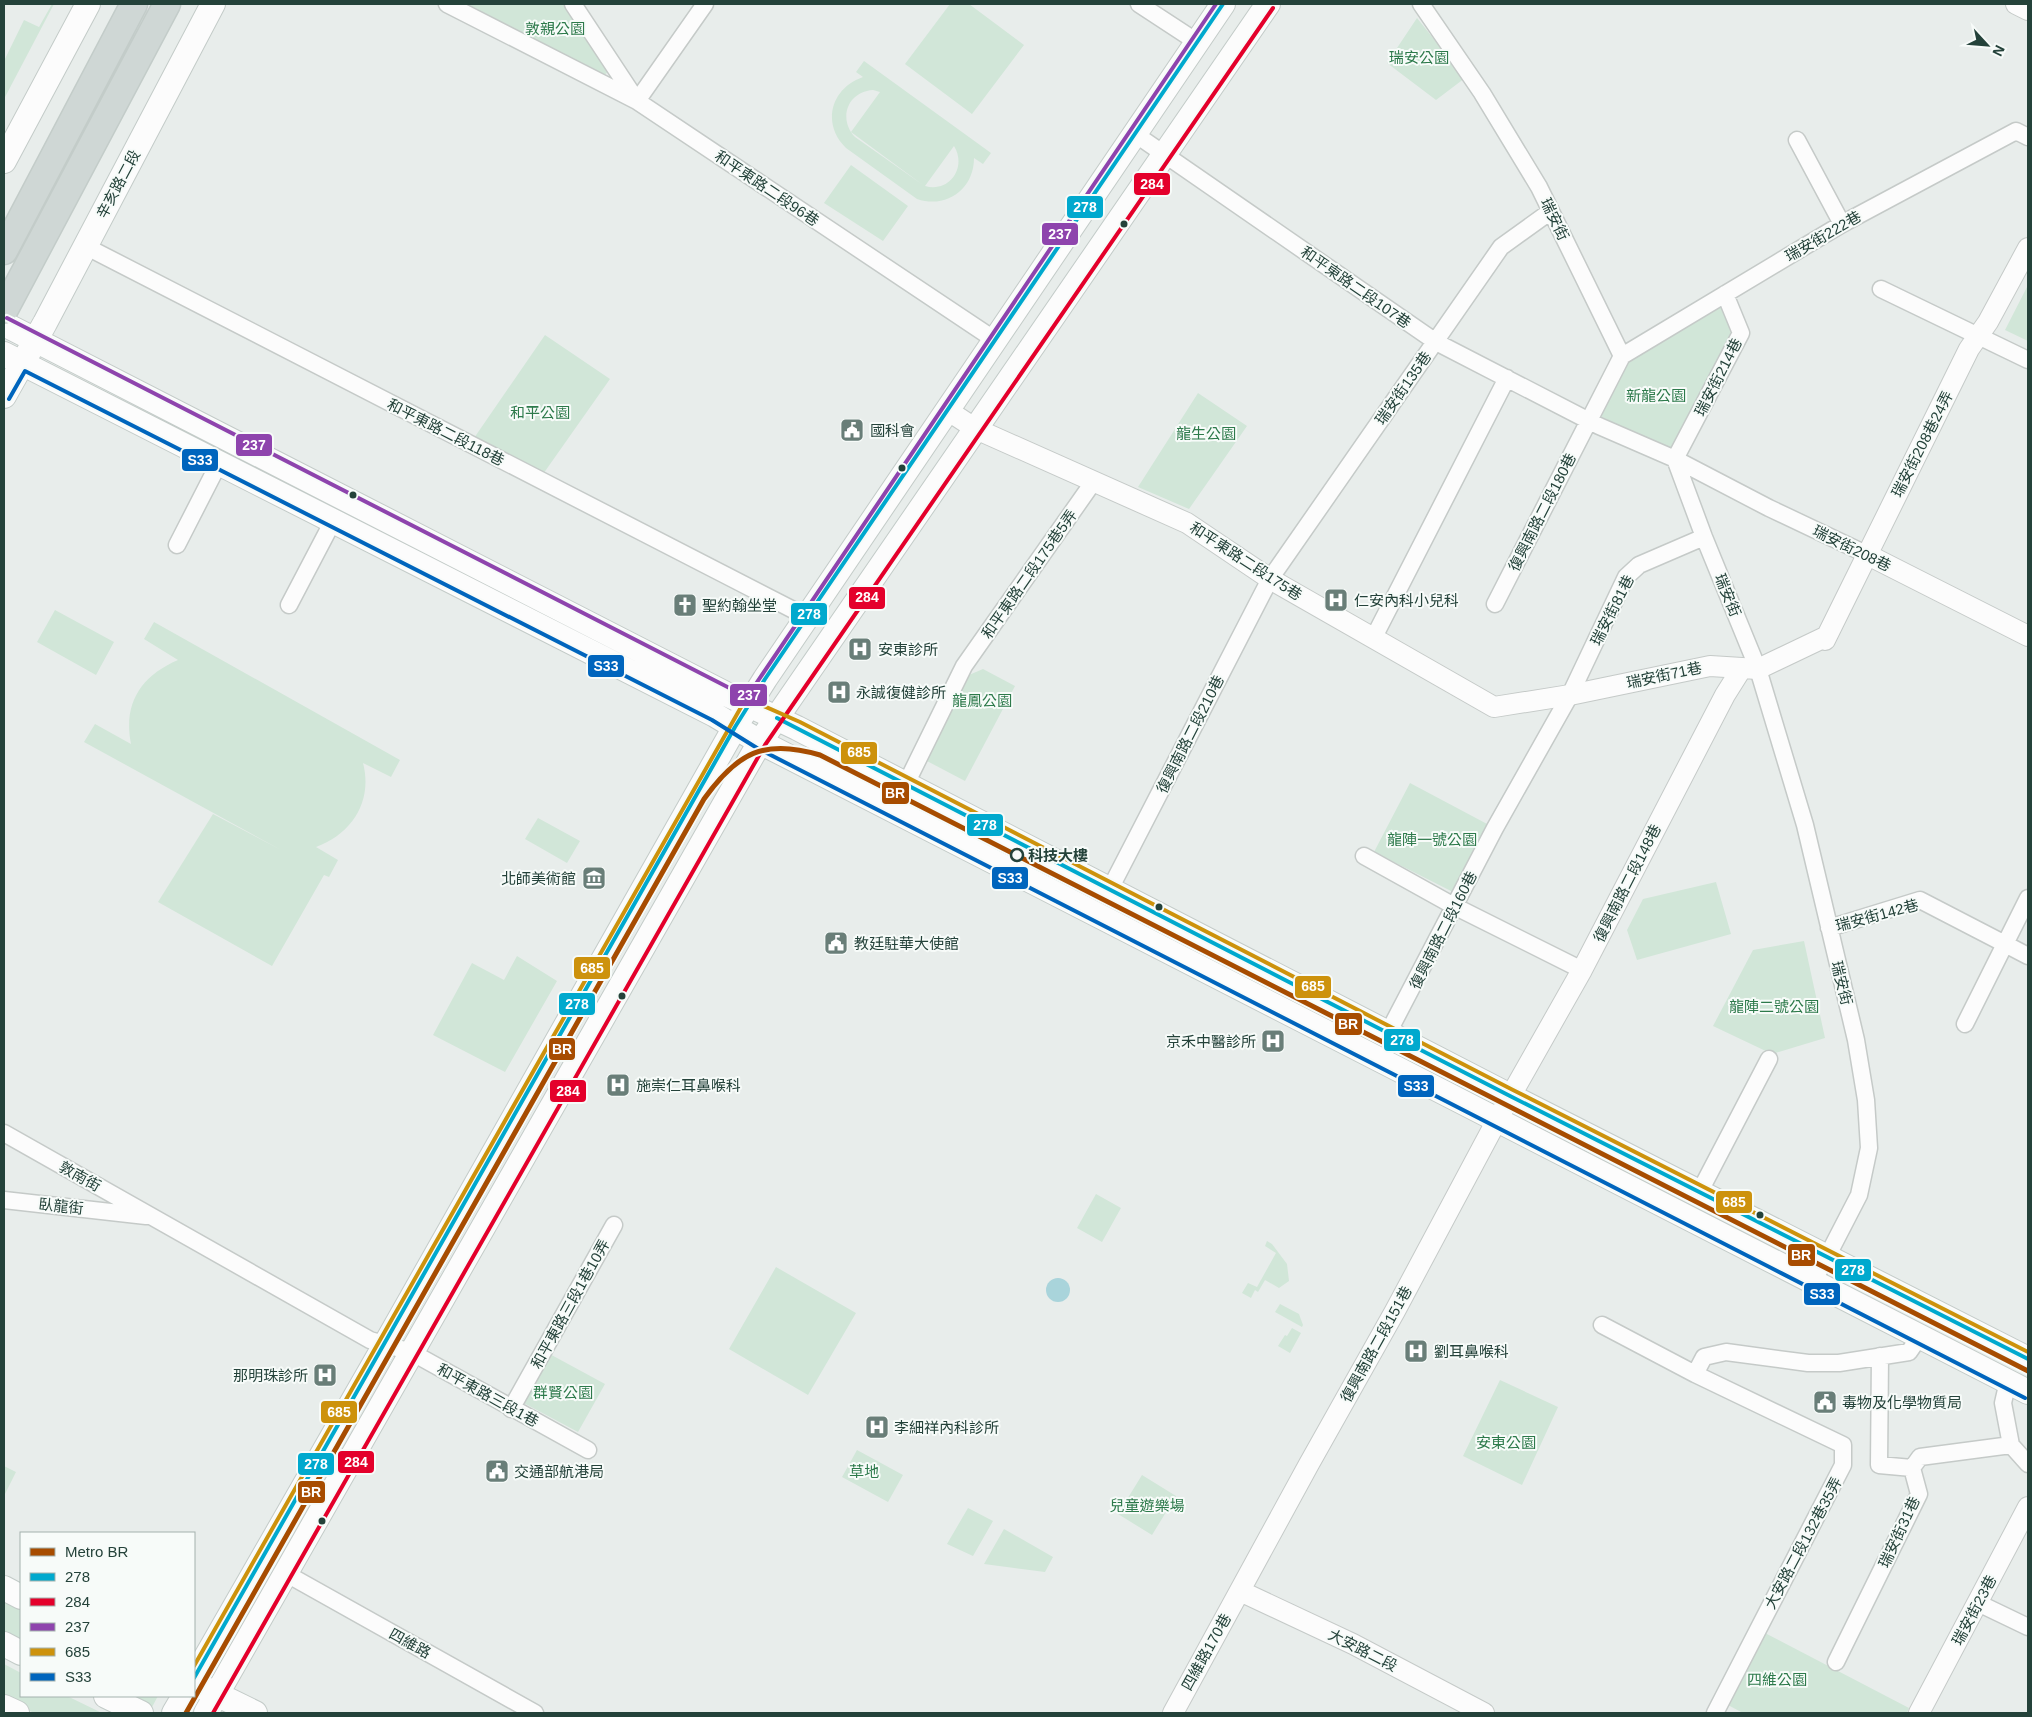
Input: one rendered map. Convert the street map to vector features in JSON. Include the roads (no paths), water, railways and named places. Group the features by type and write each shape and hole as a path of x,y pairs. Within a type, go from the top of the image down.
{"main road":[{"path":"4,161 88,4"},
{"path":"4,251 134,4"},
{"path":"4,311 167,4"},
{"name":"辛亥路二段","path":"4,396 13,359 36,340 213,4"},
{"path":"195,1676 735,727 1223,4"},
{"path":"211,1704 760,742 1268,4"},
{"path":"4,324 906,784 1388,1034 2028,1360"},
{"path":"13,359 735,727 760,742 2028,1392"},
{"path":"4,1588 20,1596"},
{"path":"4,1644 20,1652"},
{"path":"195,1684 211,1704 255,1713"},
{"path":"108,1697 141,1713"},
{"path":"174,1713 183,1697"},
{"path":"4,1707 17,1713"}],"street":[{"path":"447,4 637,101 705,4"},
{"name":"和平東路二段96巷","path":"573,4 637,101 995,340"},
{"path":"1139,4 1197,42"},
{"name":"瑞安街","path":"1421,4 1482,93 1540,187 1622,356"},
{"path":"2016,4 2028,10"},
{"name":"瑞安街222巷","path":"1622,356 1842,224 2016,132 2028,137"},
{"name":"和平東路二段107巷","path":"1135,134 1436,342 1589,420"},
{"path":"1797,140 1842,224"},
{"name":"瑞安街135巷","path":"1270,579 1502,247 1551,211"},
{"name":"和平東路二段118巷","path":"85,246 807,618"},
{"name":"瑞安街208巷24弄","path":"1750,669 1824,638 1825,640 1866,554 1978,334 1988,322 2028,248"},
{"path":"1881,289 1978,334 2028,360"},
{"name":"瑞安街214巷","path":"1676,459 1741,332 1725,294"},
{"path":"1622,356 1589,420 1676,459"},
{"path":"1373,639 1507,378"},
{"name":"和平東路二段175巷","path":"948,410 976,429 1187,523 1270,579 1494,707 1570,695"},
{"name":"復興南路二段180巷","path":"1495,604 1589,420"},
{"name":"瑞安街","path":"1676,459 1805,825 1856,1040 1866,1100 1869,1148 1859,1195 1813,1281"},
{"name":"瑞安街208巷","path":"1676,459 1769,508 1866,554 2028,636"},
{"path":"177,545 219,463"},
{"name":"和平東路二段175巷5弄","path":"906,784 964,666 1094,481"},
{"path":"290,605 333,521"},
{"name":"瑞安街81巷","path":"1570,695 1626,577 1639,564 1704,537"},
{"name":"復興南路二段210巷","path":"1110,889 1270,579"},
{"name":"瑞安街71巷","path":"1570,695 1710,666 1750,669"},
{"name":"復興南路二段148巷","path":"1510,1096 1582,970 1724,694 1750,669"},
{"name":"復興南路二段160巷","path":"1388,1034 1495,828 1570,695"},
{"path":"1364,856 1454,906 1582,970"},
{"path":"1965,1024 2028,898"},
{"name":"瑞安街142巷","path":"1829,928 1920,900 2028,956"},
{"path":"1700,1193 1769,1059"},
{"name":"復興南路二段151巷","path":"1240,1591 1395,1311 1510,1096"},
{"name":"敦南街","path":"4,1133 156,1218"},
{"name":"臥龍街","path":"4,1200 156,1218 362,1336 385,1345"},
{"name":"和平東路三段1巷10弄","path":"511,1409 614,1225"},
{"path":"1602,1325 1695,1374 1704,1357 1726,1352 1808,1363 1839,1363 1909,1352 1920,1336"},
{"name":"和平東路三段1巷","path":"385,1345 411,1352 588,1450"},
{"path":"1880,1356 1879,1464 1912,1468 1920,1457 2011,1445"},
{"name":"大安路二段132巷35弄","path":"1695,1374 1843,1445 1843,1466 1715,1713"},
{"path":"2008,1381 2003,1402 2011,1445 2028,1464"},
{"name":"瑞安街31巷","path":"1836,1662 1919,1494 1912,1468"},
{"name":"瑞安街23巷","path":"1924,1711 2028,1507"},
{"name":"四維路","path":"285,1573 535,1713"},
{"name":"四維路170巷","path":"1173,1713 1240,1591"},
{"name":"大安路二段","path":"1240,1591 1353,1644 1484,1713"},
{"path":"1978,1603 2028,1627"}],"water":[{"path":"1058,1278 1066,1282 1070,1290 1066,1298 1058,1302 1050,1298 1046,1290 1050,1282"}],"metro line":[{"name":"BR","path":"186,1713 704,799 716,783 740,760 753,753 767,749 783,748 820,755 2028,1371"}],"place":[{"name":"國科會","path":"852,430"},
{"name":"仁安內科小兒科","path":"1336,600"},
{"name":"聖約翰坐堂","path":"685,605"},
{"name":"安東診所","path":"860,649"},
{"name":"永誠復健診所","path":"839,692"},
{"name":"科技大樓","path":"1017,855"},
{"name":"北師美術館","path":"594,878"},
{"name":"教廷駐華大使館","path":"836,943"},
{"name":"京禾中醫診所","path":"1273,1041"},
{"name":"施崇仁耳鼻喉科","path":"618,1085"},
{"name":"劉耳鼻喉科","path":"1416,1351"},
{"name":"那明珠診所","path":"325,1375"},
{"name":"毒物及化學物質局","path":"1825,1402"},
{"name":"李細祥內科診所","path":"877,1427"},
{"name":"交通部航港局","path":"497,1471"}],"park label":[{"name":"敦親公園","path":"555,28"},
{"name":"瑞安公園","path":"1419,57"},
{"name":"新龍公園","path":"1656,395"},
{"name":"和平公園","path":"540,412"},
{"name":"龍生公園","path":"1206,433"},
{"name":"龍鳳公園","path":"982,700"},
{"name":"龍陣一號公園","path":"1432,839"},
{"name":"龍陣二號公園","path":"1774,1006"},
{"name":"群賢公園","path":"563,1392"},
{"name":"安東公園","path":"1506,1442"},
{"name":"草地","path":"864,1471"},
{"name":"兒童遊樂場","path":"1147,1505"},
{"name":"四維公園","path":"1777,1679"}]}
